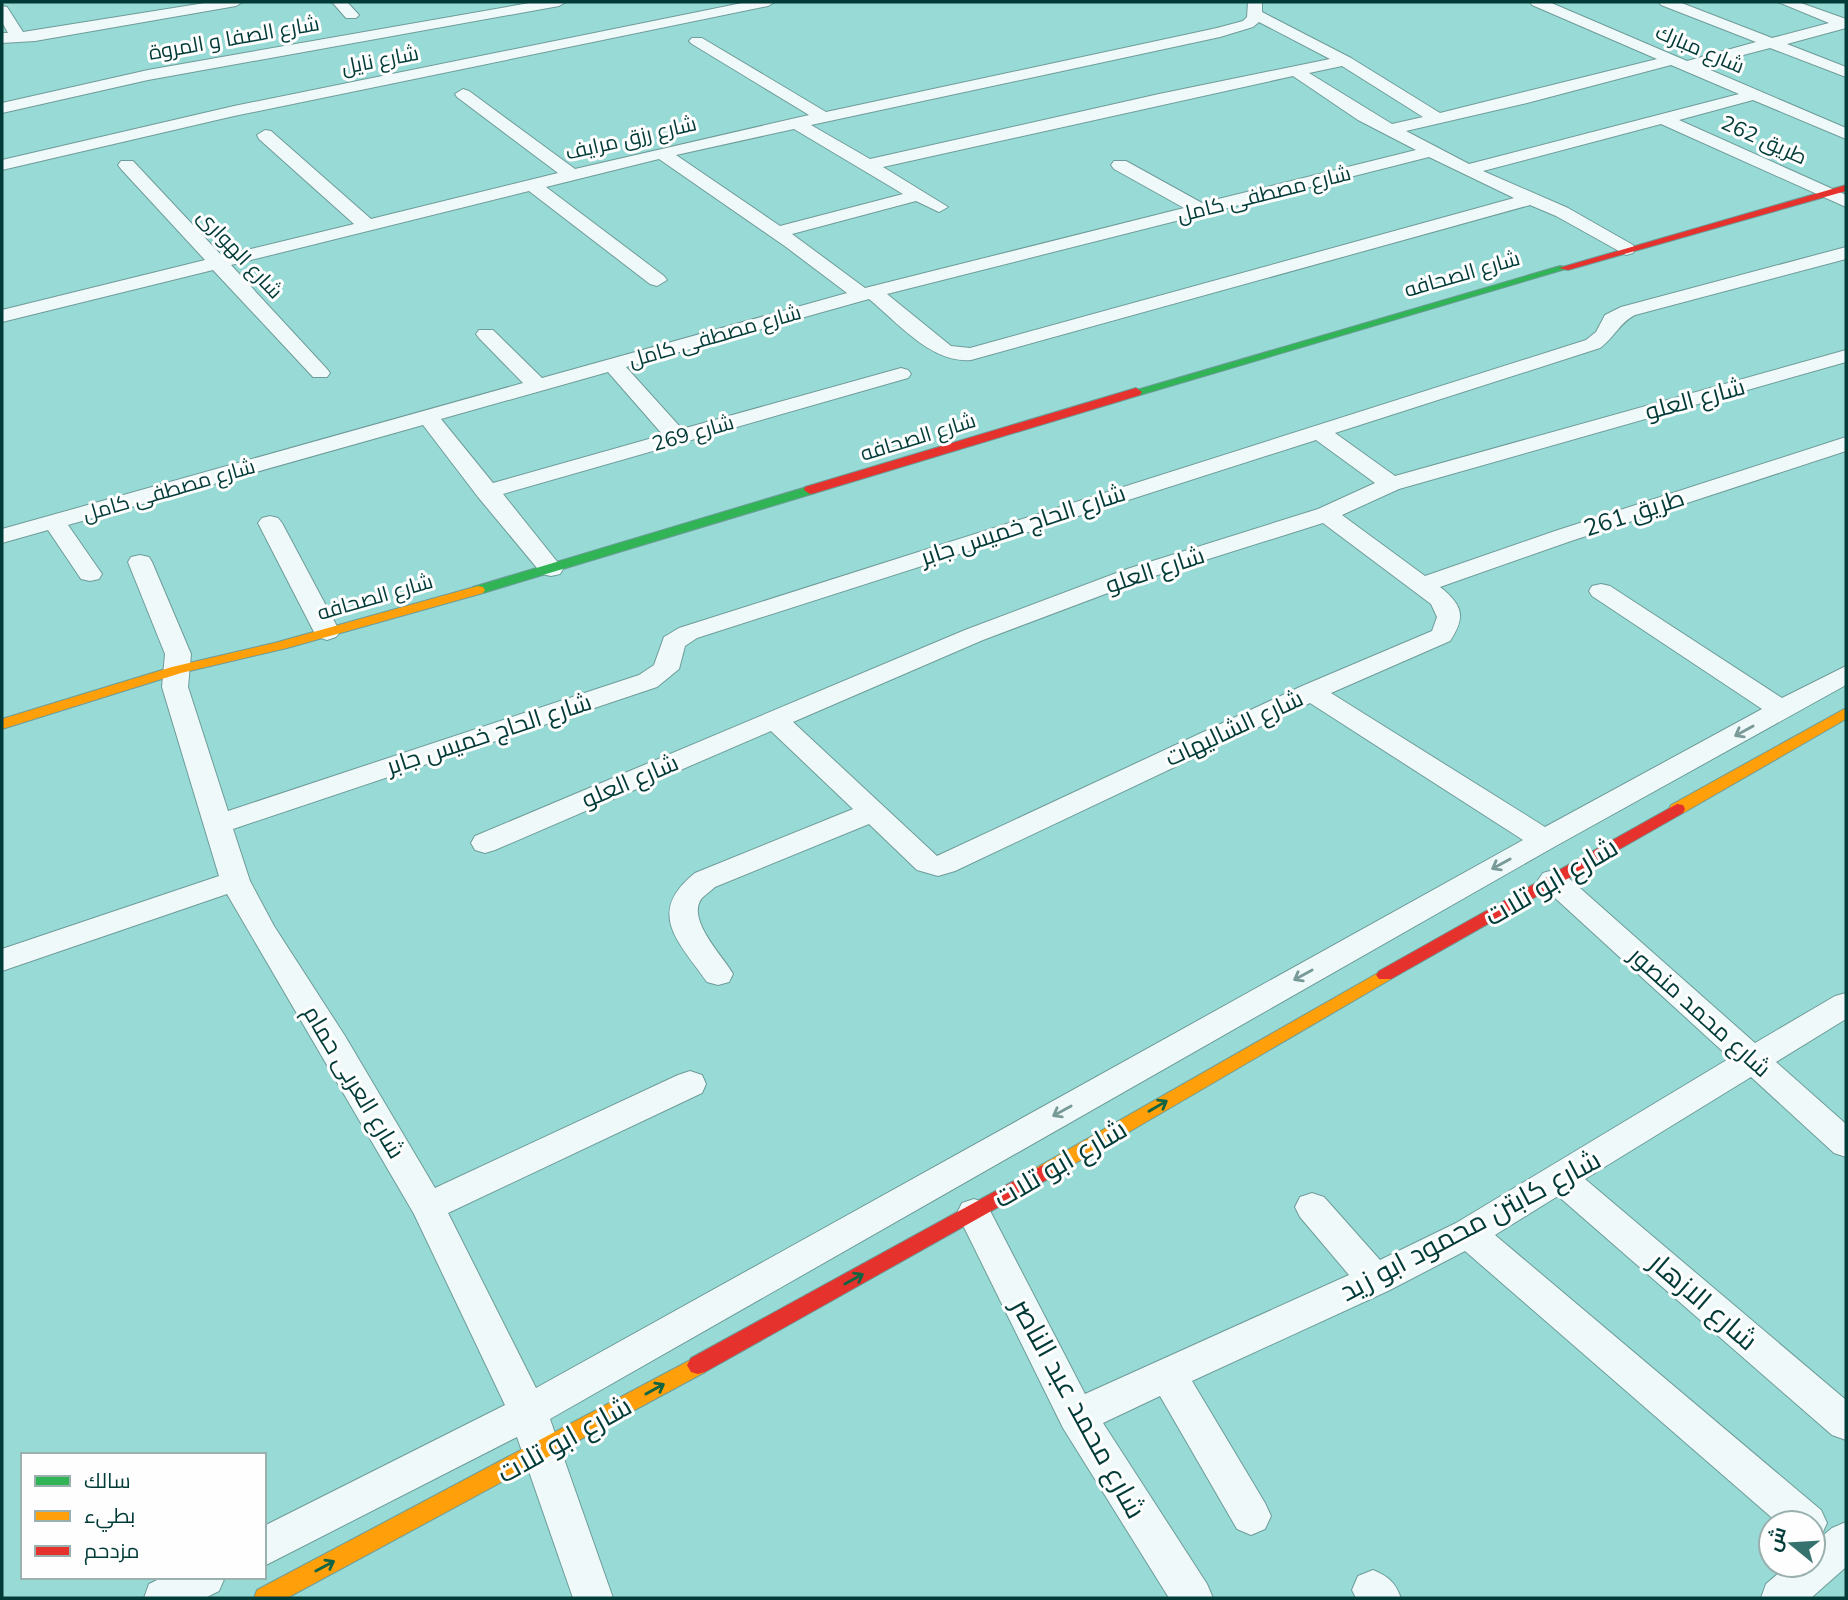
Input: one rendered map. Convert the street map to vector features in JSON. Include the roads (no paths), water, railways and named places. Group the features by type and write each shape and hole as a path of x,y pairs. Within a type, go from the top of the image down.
{"street":[{"path":"128,2 139,18"},
{"path":"2,10 10,37 35,36 236,2"},
{"path":"339,2 351,15"},
{"name":"شارع الصفا و المروة","path":"2,108 148,75 559,2"},
{"name":"شارع نايل","path":"2,165 234,111 768,2"},
{"name":"شارع مبارك","path":"1537,2 1846,134"},
{"path":"1666,2 1845,70"},
{"path":"1785,2 1846,23"},
{"path":"1254,6 1437,120"},
{"name":"شارع رزق مرايف","path":"2,316 662,153 1220,32 1248,24 1254,6"},
{"path":"1393,129 1772,43 1846,23"},
{"path":"697,41 823,117"},
{"path":"867,165 1345,61"},
{"path":"1295,71 1364,116 1468,170 1562,212 1626,249"},
{"path":"463,94 571,175"},
{"path":"1468,170 1754,95"},
{"name":"طريق 262","path":"1663,119 1846,202"},
{"path":"796,123 939,207"},
{"path":"265,135 366,225"},
{"name":"شارع مصطفى كامل","path":"2,536 867,293 1432,151"},
{"path":"662,153 867,293 944,350 961,355 1531,199"},
{"path":"1120,165 1201,210"},
{"name":"شارع الهوارى","path":"127,166 320,373"},
{"path":"532,185 657,280"},
{"name":"شارع الصحافه","path":"2,724 177,670 327,632 551,569 1217,367 1846,188"},
{"path":"777,232 919,195"},
{"name":"شارع الحاج خميس جابر","path":"216,825 648,681 666,669 670,662 673,642 688,633 1593,344 1605,335 1612,318 1628,311 1846,253"},
{"path":"486,334 538,386"},
{"name":"شارع العلو","path":"485,843 974,635 1136,574 1326,514 1391,484 1846,356"},
{"path":"613,365 678,438"},
{"name":"شارع 269","path":"486,492 901,374"},
{"path":"428,417 551,569"},
{"path":"1318,431 1391,484"},
{"name":"طريق 261","path":"1423,585 1563,536 1846,444"},
{"name":"شارع الشاليهات","path":"775,719 927,863 945,864 1311,692 1441,636 1450,624 1450,611 1423,585 1326,514"},
{"path":"54,522 90,574"},
{"path":"270,523 327,632"},
{"name":"شارع العربى حمام","path":"140,562 178,654 175,687 235,881 261,930 334,1045 428,1207 528,1412 593,1598"},
{"path":"1601,591 1782,710"},
{"name":"شارع ابو تلات","path":"266,1546 528,1412 1544,840 1846,674"},
{"path":"1311,692 1544,840"},
{"name":"شارع ابو تلات","path":"265,1598 543,1451 974,1213 1846,713"},
{"path":"718,974 685,926 681,912 682,900 690,889 705,880 873,812"},
{"name":"شارع محمد منصور","path":"1553,880 1846,1144"},
{"path":"2,960 235,881"},
{"path":"1454,891 1487,918"},
{"name":"شارع كابتن محمود ابو زيد","path":"1077,1416 1375,1280 1468,1233 1562,1179 1846,1004"},
{"path":"428,1207 690,1084"},
{"name":"شارع الازهار","path":"1562,1179 1846,1423"},
{"path":"1312,1207 1375,1280"},
{"name":"شارع محمد عبد الناصر","path":"974,1213 1077,1416 1192,1598"},
{"path":"1468,1233 1791,1509"},
{"path":"1168,1376 1251,1516"},
{"path":"1781,1598 1832,1539"},
{"path":"164,1598 201,1579"}]}
